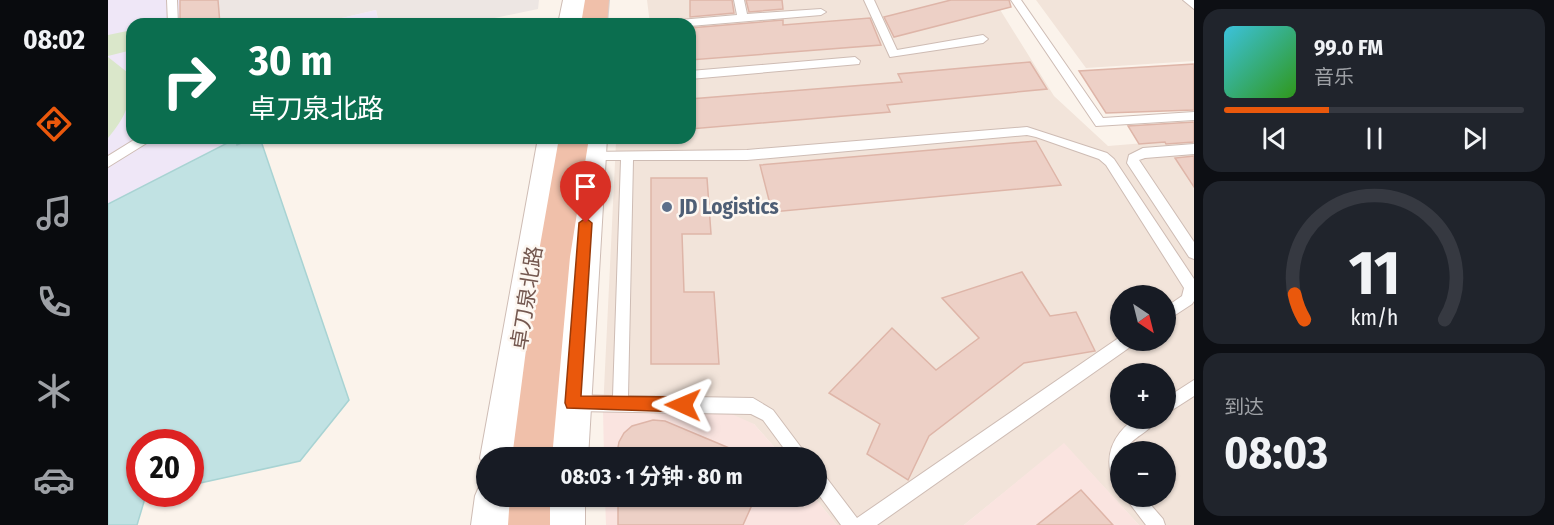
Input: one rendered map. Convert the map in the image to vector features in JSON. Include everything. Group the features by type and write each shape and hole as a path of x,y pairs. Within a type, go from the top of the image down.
{"highway":[{"path":"595,18 597,0"},
{"path":"533,447 554,256 586,144"},
{"path":"529,525 530,507"}],"street":[{"path":"572,18 575,0"},
{"path":"606,18 608,0"},
{"name":"卓刀泉北路","path":"502,447 552,144"},
{"path":"569,447 586,144"},
{"path":"492,525 494,507"},
{"path":"564,525 565,507"}],"lane":[{"path":"172,0 173,18"},
{"path":"739,0 743,18"},
{"path":"869,0 894,54 983,39"},
{"path":"1016,0 1100,123 1194,116"},
{"path":"1188,0 1194,6"},
{"path":"696,22 821,12"},
{"path":"696,74 855,61"},
{"path":"586,144 627,155 747,155 1028,131 1038,133 1103,156 1110,162 1191,286 1190,296 1176,307"},
{"path":"108,162 136,144"},
{"path":"1194,149 1143,153 1133,158 1133,164 1194,253"},
{"path":"620,404 627,155"},
{"path":"862,525 1112,351"},
{"path":"1176,400 1194,387"},
{"path":"573,403 753,406 768,415 793,447"},
{"path":"1120,441 1135,429"},
{"path":"827,492 852,525"},
{"path":"1141,507 1157,525"}],"shaded area":[{"path":"108,0 218,0 220,18 126,18 126,144 224,144 108,204"},
{"path":"218,0 539,0 538,9 495,18 378,18 376,10 342,18 220,18"},
{"path":"647,0 994,0 1054,96 1108,146 1194,139 1194,525 1139,525 1122,507 1176,507 1176,441 1110,441 1110,494 1064,444 964,525 837,525 822,507 827,507 827,447 774,447 754,424 603,410 616,144 696,144 696,18 649,18"},
{"path":"1036,0 1194,0 1194,61 1086,68"},
{"path":"376,10 378,18 342,18"},
{"path":"603,410 727,412 754,424 774,447 604,447"},
{"path":"1064,443 1110,493 1110,507 1123,507 1139,525 964,525"},
{"path":"605,507 822,507 837,525 606,525"}],"green space":[{"path":"126,31 126,52 108,56 108,35"},
{"path":"108,57 126,71 126,110 108,138"}],"water":[{"path":"225,144 262,144 349,400 300,461 204,482 204,429 126,429 126,507 142,507 137,525 108,525 108,204"}],"building":[{"path":"180,0 218,0 220,18 180,18"},
{"path":"690,0 732,0 734,13 690,17"},
{"path":"746,0 782,0 783,9 749,12"},
{"path":"951,0 1009,0 1011,7 894,37 884,17"},
{"path":"870,18 881,45 696,60 696,27 783,20 783,25"},
{"path":"1030,62 1047,89 887,105 890,112 696,128 696,99 902,82 898,74"},
{"path":"1194,64 1194,110 1106,113 1079,71"},
{"path":"1194,122 1194,142 1166,144 1165,142 1139,144 1128,126"},
{"path":"1036,141 1061,185 772,212 760,165"},
{"path":"1194,156 1194,187 1175,158"},
{"path":"651,178 707,178 711,234 682,234 684,292 714,292 719,364 651,364"},
{"path":"1022,272 1050,316 1076,312 1095,351 1024,363 929,436 908,480 867,454 880,424 829,393 892,328 936,370 979,338 942,298"},
{"path":"653,420 665,421 727,447 618,447 624,433 632,426"},
{"path":"1081,490 1113,525 1037,525"},
{"path":"618,507 751,507 743,525 618,525"}],"place":[{"name":"JD Logistics","path":"667,207"}],"route":[{"path":"586,223 573,403 683,405"}]}
